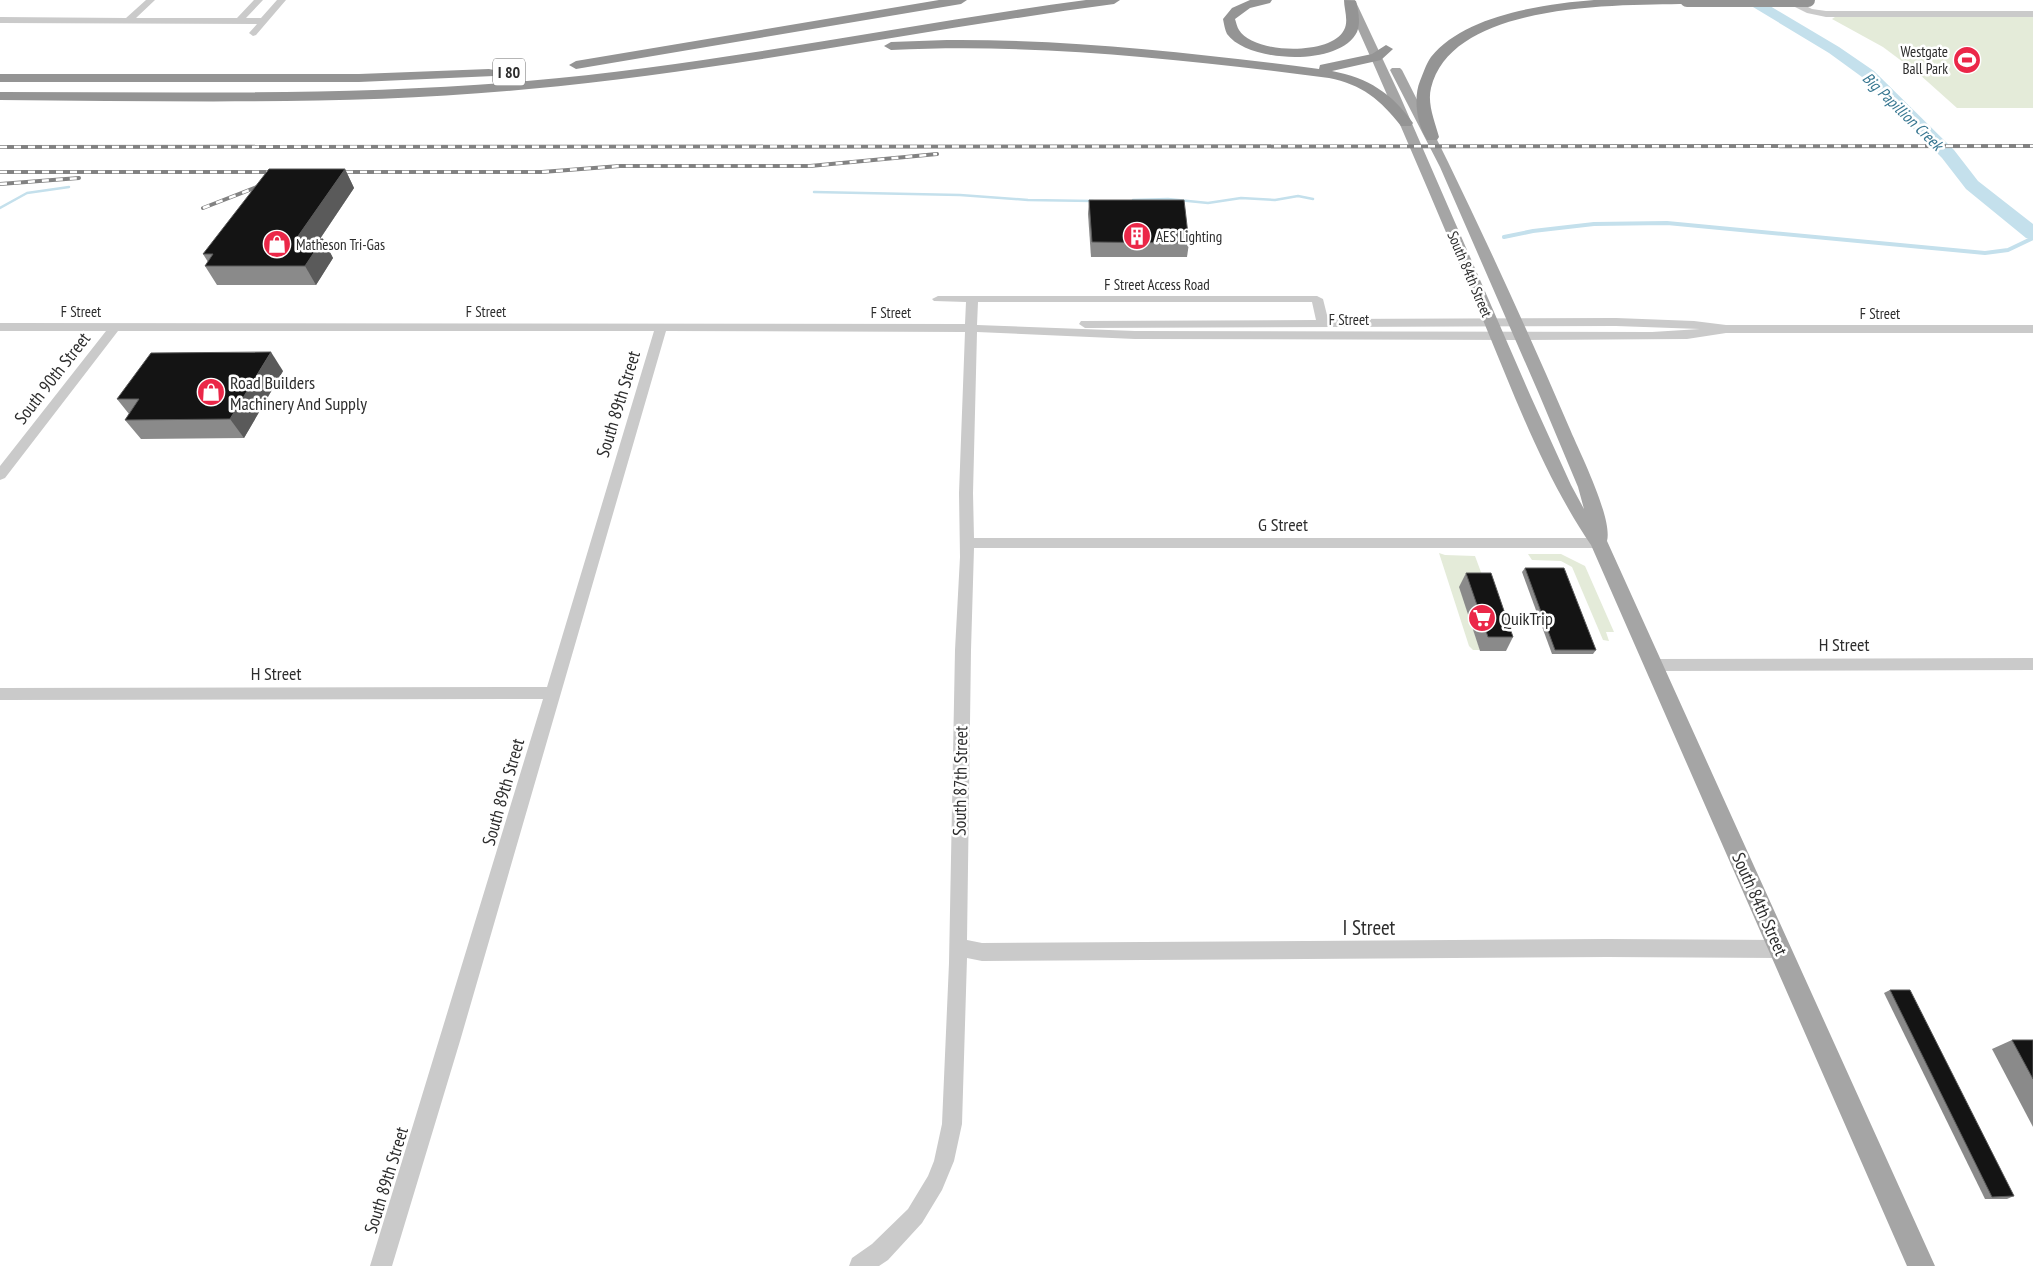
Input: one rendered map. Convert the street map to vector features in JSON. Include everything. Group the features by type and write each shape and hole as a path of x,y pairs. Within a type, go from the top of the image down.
{"highway":[{"path":"576,65 961,0"},
{"name":"I 80","path":"0,96 383,95 531,85 662,69 1114,0"},
{"path":"1266,0 1236,10 1229,19 1230,28 1238,38 1257,48 1295,54 1319,51 1345,39 1352,22 1350,1"},
{"path":"1432,137 1424,104 1426,82 1437,57 1469,31 1511,14 1564,4 1606,2 1686,0 1800,3 1816,0"},
{"path":"562,66 975,6"},
{"path":"662,69 704,68 890,46 994,42 1105,47 1276,67 1357,80 1386,97 1406,123"},
{"path":"1276,67 1307,69 1332,67 1381,53"},
{"name":"I 80","path":"0,78 352,78 501,72"}],"main road":[{"name":"South 84th Street","path":"1350,1 1381,53 1404,86 1432,137 1518,329 1586,488 1596,518 1599,543"},
{"name":"South 84th Street","path":"1380,36 1381,53 1406,123 1494,329 1563,485 1577,511 1599,543 1921,1266"}],"street":[{"path":"128,21 151,0"},
{"path":"239,21 259,0"},
{"path":"253,33 282,0"},
{"path":"1800,3 1815,12 1832,14 2033,14"},
{"path":"0,20 263,21"},
{"name":"F Street Access Road","path":"938,299 1317,299 1323,323"},
{"path":"971,328 972,299"},
{"name":"F Street","path":"0,327 971,328 1134,323 1323,323 1494,329"},
{"name":"South 90th Street","path":"0,475 115,327"},
{"name":"South 89th Street","path":"381,1266 456,1022 661,328"},
{"name":"F Street","path":"971,328 1135,335 1518,329 1652,336 1687,335 1726,329 2033,330"},
{"name":"South 87th Street","path":"860,1266 880,1252 909,1223 935,1183 950,1139 958,947 963,650 967,544 966,493 971,328"},
{"name":"G Street","path":"967,544 984,542 1599,543"},
{"name":"H Street","path":"1654,665 2033,664"},
{"name":"H Street","path":"0,694 553,692"},
{"name":"I Street","path":"958,947 982,952 1607,948 1780,949"}],"green space":[{"name":"Westgate Ball Park","path":"2033,16 2033,108 1957,108 1919,74 1883,47 1832,19 1835,17"},
{"path":"1439,553 1475,556 1485,583 1460,588 1480,650 1473,650 1469,646"},
{"path":"1528,554 1561,554 1585,566 1614,632 1606,632 1609,641 1603,640 1572,567 1561,561 1532,560"}],"building":[{"path":"269,169 345,169 296,239 323,239 305,266 205,266 213,254 203,254"},
{"name":"AES Lighting","path":"1089,200 1184,200 1189,243 1092,242"},
{"path":"271,352 230,419 125,420 139,399 117,399 151,353"},
{"name":"QuikTrip","path":"1525,568 1564,568 1596,650 1555,650"},
{"path":"1466,573 1491,573 1513,637 1488,637"},
{"path":"1890,990 1910,990 2014,1196 1992,1197"},
{"path":"2012,1040 2033,1040 2033,1079"}],"waterway":[{"name":"Big Papillion Creek","path":"1758,4 1834,50 1868,74 1948,154 1972,185 2033,234"},
{"path":"0,208 27,193 69,187"},
{"path":"814,192 960,195 1028,200 1093,201"},
{"path":"1133,200 1168,199 1208,203 1241,198 1275,200 1298,196 1313,199"},
{"path":"1504,237 1533,231 1594,224 1667,223 1985,253 2008,250 2033,238"}],"railway":[{"path":"0,147 2033,146"},
{"path":"332,172 542,172 620,166 810,166 937,154"},
{"path":"0,172 280,172"},
{"path":"0,184 79,178"},
{"path":"203,208 270,182"}],"place":[{"name":"Westgate Ball Park","path":"1967,60"},
{"name":"AES Lighting","path":"1137,236"},
{"name":"Matheson Tri-Gas","path":"277,244"},
{"name":"Road Builders Machinery And Supply","path":"211,392"},
{"name":"QuikTrip","path":"1482,618"}]}
